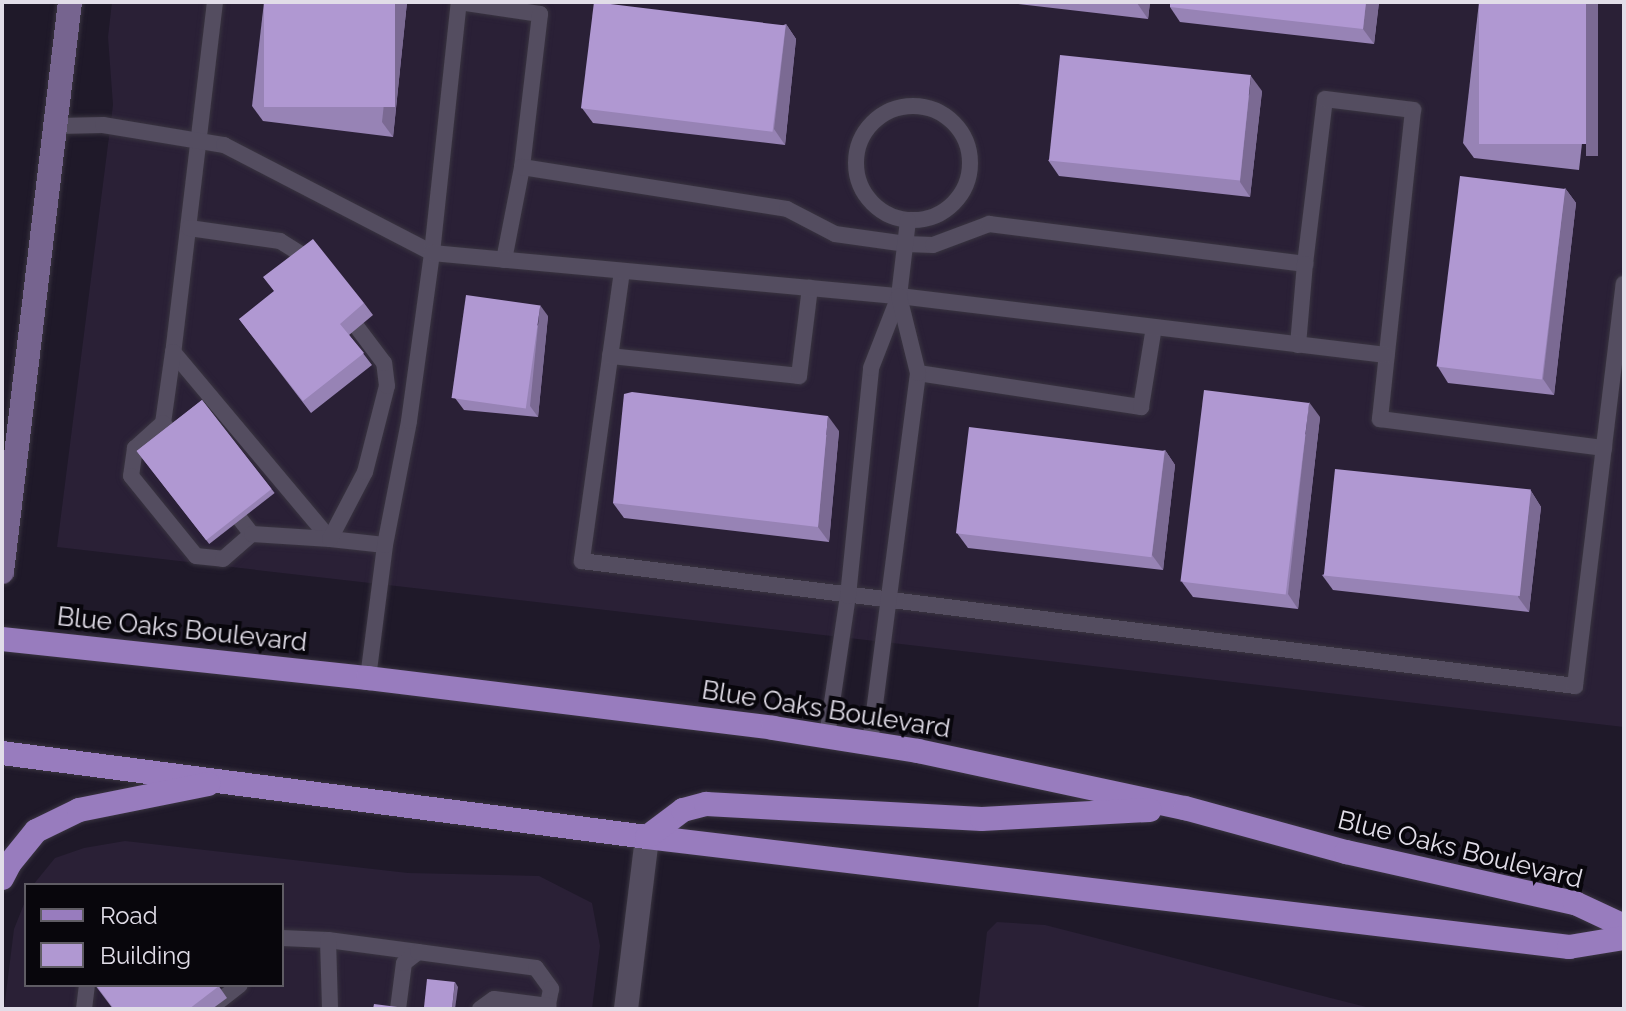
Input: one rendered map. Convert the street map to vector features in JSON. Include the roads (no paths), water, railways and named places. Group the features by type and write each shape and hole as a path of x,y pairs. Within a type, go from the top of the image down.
{"main road":[{"name":"Blue Oaks Boulevard","path":"2,639 368,678 870,743 1185,808 1360,856 1575,903 1624,926"},
{"path":"2,753 228,780 647,837 1569,947 1624,938"},
{"path":"2,878 36,831 79,810 228,780"},
{"path":"647,837 683,810 706,804 982,819 1185,808"}],"street":[{"path":"2,572 58,126 70,2"},
{"path":"626,1009 647,837"}],"lane":[{"path":"215,2 163,423 135,448 131,476 196,556 223,559 252,534 385,545"},
{"path":"368,678 385,545 409,421 432,253 459,2 540,14 522,167 504,260"},
{"path":"1298,345 1325,99 1413,110 1380,419 1604,448"},
{"path":"920,105 941,112 958,127 969,147 970,170 963,191 948,209 928,219 908,221 884,213 867,199 857,178 855,156 862,134 877,117 897,107 920,105"},
{"path":"58,126 103,125 224,145 432,253 899,296 1386,355"},
{"path":"522,167 787,209 835,234 906,244 933,245 989,224 1305,264"},
{"path":"827,736 848,596 871,368 899,296 908,221"},
{"path":"189,228 280,241 302,255 384,363 387,386 365,472 330,539"},
{"path":"622,271 582,561 1575,686 1624,284"},
{"path":"610,356 799,376 810,288"},
{"path":"870,743 918,373 899,296"},
{"path":"918,373 1141,407 1154,327"},
{"path":"173,352 330,539"},
{"path":"163,423 192,460"},
{"path":"222,497 252,534"},
{"path":"286,944 328,940 536,968 551,989 548,1007 494,999 480,1009"},
{"path":"328,940 330,1009"},
{"path":"398,1009 404,963 418,952"},
{"path":"84,1009 87,987"},
{"path":"209,1009 237,987"}]}
